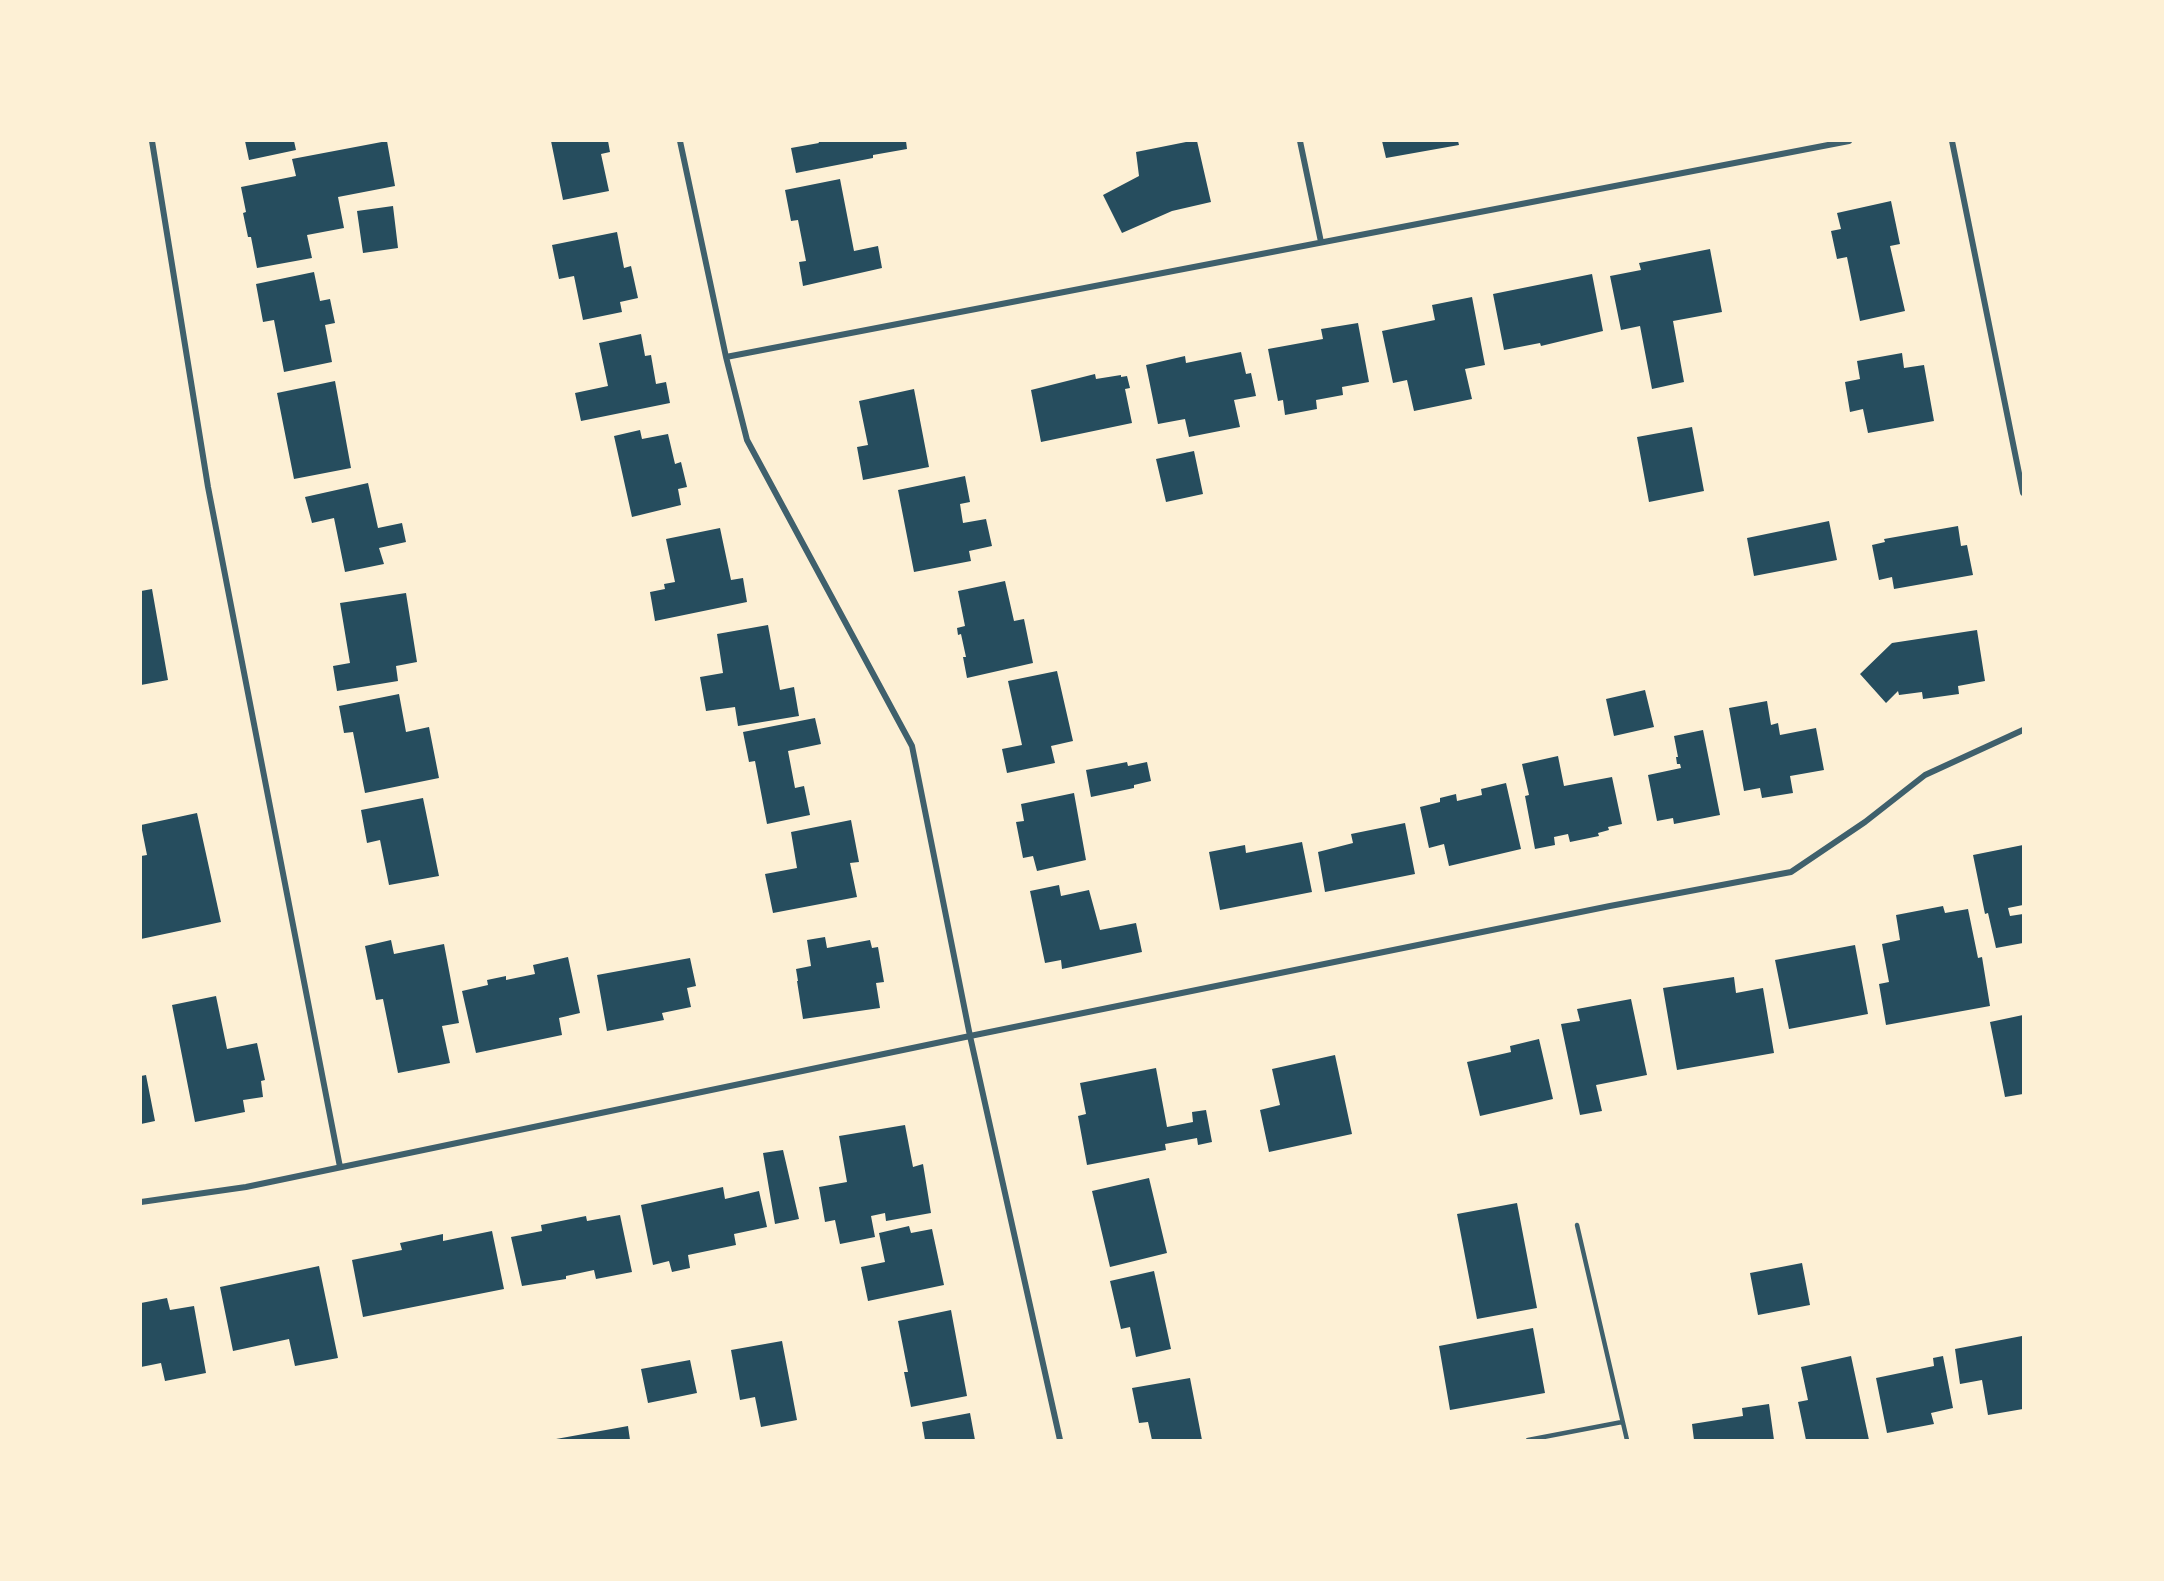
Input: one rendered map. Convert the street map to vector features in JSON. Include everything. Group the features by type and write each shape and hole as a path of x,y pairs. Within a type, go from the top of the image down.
{"street":[{"path":"152,141 208,487 339,1167"},
{"path":"680,141 726,357 747,440 912,746 970,1036 1060,1440"},
{"path":"1300,141 1322,243"},
{"path":"726,357 1849,141"},
{"path":"1952,141 2023,493"},
{"path":"141,1202 246,1187 970,1036 1599,908 1791,872 1865,822 1925,775 2023,730"}],"lane":[{"path":"1577,1225 1627,1440"},
{"path":"1528,1440 1622,1422"}],"building":[{"path":"245,141 294,141 296,150 249,160"},
{"path":"387,141 395,186 338,197 344,228 307,235 312,258 257,268 251,237 248,237 243,213 246,212 241,187 296,176 292,159"},
{"path":"551,141 608,141 610,152 601,154 609,191 563,200"},
{"path":"818,141 906,141 907,149 796,173 791,148 819,143"},
{"path":"1197,141 1211,202 1172,211 1122,233 1103,195 1139,176 1136,152"},
{"path":"1382,141 1458,141 1459,145 1386,158"},
{"path":"840,179 854,251 878,246 882,268 803,286 799,262 806,261 798,220 791,221 785,190"},
{"path":"1891,201 1900,244 1890,246 1905,311 1860,321 1847,257 1837,259 1831,231 1841,229 1837,213"},
{"path":"393,206 398,248 363,253 357,211"},
{"path":"617,232 624,268 631,266 638,298 620,302 622,312 583,320 574,276 559,279 552,245"},
{"path":"1710,249 1722,312 1673,321 1684,382 1652,389 1640,326 1621,330 1610,276 1641,270 1639,263"},
{"path":"314,272 320,301 330,299 335,323 325,325 332,362 284,372 274,320 263,322 256,284"},
{"path":"1592,274 1603,331 1541,346 1540,343 1504,350 1493,294"},
{"path":"1472,297 1485,365 1465,369 1472,399 1414,411 1407,380 1393,383 1382,331 1435,320 1432,305"},
{"path":"1358,323 1369,382 1342,387 1343,395 1316,400 1317,409 1285,415 1283,400 1278,401 1268,349 1323,339 1321,329"},
{"path":"641,334 645,356 651,355 656,384 666,382 670,403 581,421 575,393 608,386 599,343"},
{"path":"1241,352 1246,374 1251,373 1256,396 1234,400 1240,427 1189,437 1185,419 1158,424 1146,365 1185,356 1186,363"},
{"path":"1902,353 1904,368 1924,365 1934,421 1868,433 1863,409 1850,412 1845,382 1860,379 1857,361"},
{"path":"1095,374 1096,379 1127,376 1130,388 1125,389 1132,423 1041,442 1031,390"},
{"path":"335,381 351,468 294,479 277,393"},
{"path":"914,389 929,467 863,480 857,447 868,445 859,401"},
{"path":"1692,427 1704,491 1649,502 1637,437"},
{"path":"640,430 642,439 668,434 675,464 681,462 687,487 678,489 681,505 632,517 614,436"},
{"path":"1194,451 1203,494 1166,502 1156,459"},
{"path":"965,476 970,502 960,504 963,523 986,519 992,546 969,551 971,561 914,572 898,490"},
{"path":"368,483 378,528 402,523 406,542 379,548 384,564 345,572 334,518 312,523 305,497"},
{"path":"1829,521 1837,560 1754,576 1747,538"},
{"path":"1958,526 1961,546 1967,545 1973,575 1894,589 1892,577 1879,580 1872,545 1885,542 1884,539"},
{"path":"720,528 731,580 743,578 747,602 655,621 650,592 665,589 664,584 675,582 666,539"},
{"path":"1005,581 1014,621 1024,619 1033,663 967,678 963,657 966,657 961,634 958,635 957,628 965,626 958,591"},
{"path":"152,589 168,680 141,685 141,591"},
{"path":"406,593 417,662 396,666 398,681 337,691 333,666 350,663 340,603"},
{"path":"768,625 780,690 794,687 799,716 738,726 735,707 706,711 700,677 723,673 717,634"},
{"path":"1977,630 1985,681 1958,686 1959,694 1923,699 1922,692 1899,695 1898,691 1886,703 1860,674 1892,643"},
{"path":"1057,671 1073,741 1051,746 1055,763 1007,773 1002,749 1022,745 1008,681"},
{"path":"1645,690 1654,727 1614,736 1606,699"},
{"path":"399,694 406,732 429,727 439,778 365,793 353,732 344,733 339,706"},
{"path":"1767,701 1771,725 1778,723 1780,735 1816,728 1824,770 1790,776 1793,793 1762,798 1760,788 1744,791 1729,708"},
{"path":"815,718 821,744 788,751 795,788 804,786 810,815 767,824 755,761 749,762 743,732"},
{"path":"1703,730 1720,815 1674,824 1673,818 1657,821 1648,775 1681,768 1680,764 1677,764 1674,736"},
{"path":"1558,756 1564,786 1612,777 1622,824 1608,827 1609,830 1598,833 1599,836 1570,842 1568,834 1554,837 1555,845 1535,849 1525,796 1529,795 1522,764"},
{"path":"1127,762 1128,766 1147,762 1151,781 1134,785 1134,788 1091,797 1086,770"},
{"path":"1506,783 1521,849 1449,866 1444,844 1429,848 1420,807 1440,802 1440,798 1456,794 1457,801 1482,795 1481,789"},
{"path":"1074,793 1086,860 1037,871 1033,856 1023,858 1016,822 1024,821 1021,804"},
{"path":"423,798 439,876 389,885 380,840 367,843 361,810"},
{"path":"197,813 221,922 141,939 141,856 147,855 141,825"},
{"path":"851,820 859,862 850,863 857,897 773,913 765,874 797,868 791,832"},
{"path":"1405,823 1415,874 1325,892 1318,852 1353,843 1351,834"},
{"path":"1302,842 1312,892 1220,910 1209,852 1245,845 1246,853"},
{"path":"2023,845 2023,905 2008,908 2010,916 2023,914 2023,943 1996,948 1988,913 1985,914 1973,855"},
{"path":"1059,885 1061,896 1089,890 1100,930 1136,923 1142,952 1062,969 1061,960 1045,963 1030,891"},
{"path":"1943,906 1945,913 1968,909 1978,958 1982,957 1990,1006 1886,1025 1879,984 1889,982 1882,944 1900,940 1896,915"},
{"path":"825,937 827,948 870,940 872,948 878,947 884,982 876,983 880,1008 803,1019 796,969 811,966 807,940"},
{"path":"391,940 394,954 444,944 459,1023 442,1026 450,1063 398,1073 383,999 376,1000 365,946"},
{"path":"1855,945 1868,1014 1789,1029 1775,960"},
{"path":"568,957 580,1013 559,1018 562,1035 476,1053 462,991 488,985 487,980 506,976 506,980 535,974 533,965"},
{"path":"690,958 696,986 687,988 691,1007 662,1013 664,1020 607,1031 597,975"},
{"path":"1734,977 1736,993 1763,988 1774,1053 1677,1070 1663,988"},
{"path":"216,996 227,1049 257,1043 265,1080 261,1081 263,1097 243,1100 245,1112 195,1122 172,1005"},
{"path":"1631,999 1647,1075 1596,1085 1602,1111 1580,1115 1561,1024 1580,1021 1577,1009"},
{"path":"2023,1015 2023,1094 2005,1097 1990,1022"},
{"path":"1539,1039 1553,1099 1480,1116 1467,1062 1511,1052 1510,1046"},
{"path":"1335,1055 1352,1134 1269,1152 1260,1110 1280,1105 1272,1069"},
{"path":"1156,1068 1167,1127 1193,1122 1192,1112 1206,1110 1212,1142 1198,1145 1197,1138 1165,1144 1166,1150 1087,1165 1078,1116 1086,1114 1080,1083"},
{"path":"146,1075 155,1121 141,1124 141,1076"},
{"path":"905,1125 913,1167 923,1164 931,1213 886,1221 885,1213 871,1216 875,1237 840,1244 835,1220 825,1222 819,1187 847,1182 839,1136"},
{"path":"783,1150 799,1219 775,1224 763,1153"},
{"path":"1149,1178 1167,1253 1110,1267 1092,1191"},
{"path":"723,1187 725,1199 759,1191 767,1227 734,1234 736,1245 688,1255 690,1268 672,1272 669,1261 653,1265 641,1205"},
{"path":"1517,1203 1537,1308 1477,1319 1457,1214"},
{"path":"620,1215 632,1272 596,1279 594,1270 566,1276 566,1279 522,1286 511,1237 542,1231 541,1225 586,1216 587,1221"},
{"path":"909,1226 911,1233 932,1229 944,1285 868,1301 861,1267 885,1262 879,1233"},
{"path":"492,1231 504,1289 363,1317 352,1260 402,1250 400,1243 443,1234 443,1241"},
{"path":"1802,1263 1810,1305 1758,1315 1750,1273"},
{"path":"319,1266 338,1358 295,1366 289,1339 233,1351 220,1287"},
{"path":"1154,1271 1171,1349 1136,1357 1130,1327 1121,1329 1110,1281"},
{"path":"167,1298 170,1310 194,1306 206,1373 165,1381 161,1363 141,1367 141,1303"},
{"path":"951,1310 967,1396 911,1407 904,1372 908,1372 898,1321"},
{"path":"1533,1328 1545,1393 1450,1410 1439,1346"},
{"path":"2022,1336 2023,1409 1988,1415 1982,1380 1960,1384 1955,1349"},
{"path":"782,1341 797,1420 761,1427 755,1397 740,1400 731,1350"},
{"path":"1851,1356 1869,1440 1806,1440 1798,1402 1808,1400 1801,1367"},
{"path":"1943,1356 1953,1408 1931,1413 1934,1424 1887,1433 1876,1378 1934,1366 1933,1358"},
{"path":"690,1360 697,1393 648,1403 641,1369"},
{"path":"1190,1378 1202,1440 1152,1440 1148,1422 1139,1423 1132,1388"},
{"path":"1769,1404 1774,1440 1694,1440 1692,1424 1743,1416 1742,1408"},
{"path":"970,1413 975,1440 925,1440 922,1422"},
{"path":"628,1426 630,1440 556,1440 556,1439"}]}
